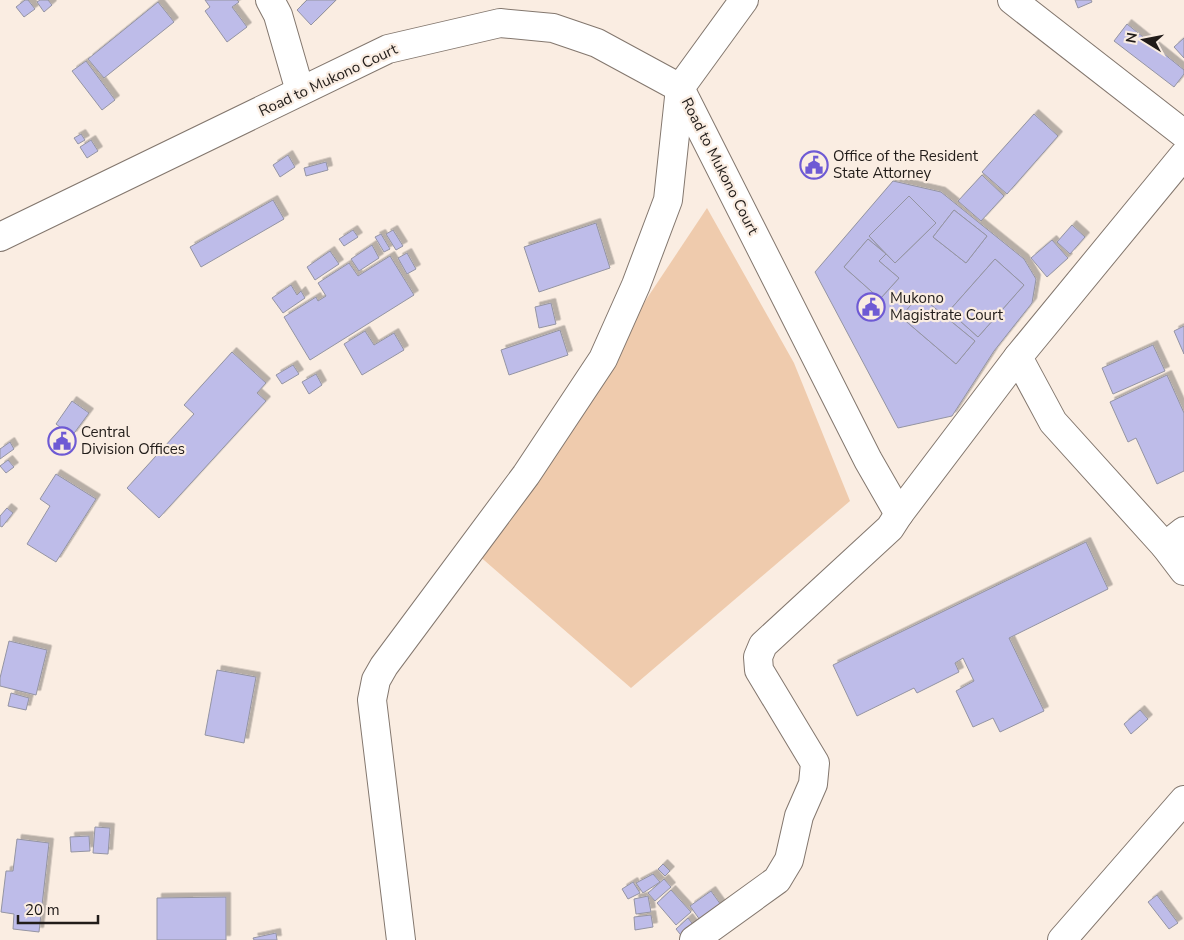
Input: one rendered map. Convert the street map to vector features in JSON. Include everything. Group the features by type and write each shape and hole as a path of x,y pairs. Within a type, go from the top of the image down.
{"street":[{"path":"402,940 372,700 376,680 384,666 526,475 603,359 636,285 668,200 680,88 744,0"},
{"path":"1012,0 1184,134"},
{"path":"280,5 300,92"},
{"name":"Road to Mukono Court","path":"0,238 388,49 500,23 554,28 597,43 680,88 868,460 899,514"},
{"path":"694,940 777,880 789,860 799,816 813,784 814,763 759,670 758,658 763,645 890,528 1018,357 1184,155"},
{"path":"1018,357 1053,422 1174,538 1184,571"},
{"path":"1062,940 1184,800"}],"shaded area":[{"path":"707,208 794,363 850,501 631,688 477,554"}],"building":[{"path":"25,0 28,0 35,9 24,17 16,7"},
{"path":"48,0 52,5 44,12 37,2"},
{"path":"205,0 237,0 239,2 232,7 247,27 227,42 205,11 210,7"},
{"path":"307,0 336,0 311,25 297,10"},
{"path":"1075,0 1091,0 1092,2 1078,8"},
{"path":"158,2 174,22 104,78 88,59"},
{"path":"1127,24 1184,70 1184,74 1174,87 1114,41"},
{"path":"1184,38 1184,58 1174,47"},
{"path":"86,61 115,100 102,110 72,71"},
{"path":"1034,114 1058,136 1007,194 982,172"},
{"path":"81,134 85,140 78,144 74,138"},
{"path":"91,140 98,151 87,158 80,147"},
{"path":"288,155 295,167 280,177 273,165"},
{"path":"326,162 328,170 306,176 304,168"},
{"path":"982,175 1004,196 981,221 958,201"},
{"name":"Mukono Magistrate Court","path":"893,181 941,192 1024,259 1036,279 1032,303 994,351 952,416 898,428 815,272","holes":["909,196 936,223 895,263 886,254 879,261 899,278 880,299 844,267 868,239 885,253 869,236","954,210 987,236 966,263 933,237","995,259 1024,285 978,337 949,311","919,295 975,341 956,364 901,317"]},
{"path":"909,196 936,223 895,263 869,236"},
{"path":"273,200 284,219 201,267 190,247"},
{"path":"954,210 987,236 966,263 933,237"},
{"path":"596,223 610,268 539,292 524,247"},
{"path":"1072,225 1085,237 1070,254 1057,242"},
{"path":"353,230 358,237 344,246 339,239"},
{"path":"393,230 403,246 396,250 386,234"},
{"path":"381,234 390,249 384,252 375,237"},
{"path":"868,239 886,254 879,261 899,278 880,299 844,267"},
{"path":"1052,240 1068,258 1047,277 1031,258"},
{"path":"372,245 379,258 359,271 351,259"},
{"path":"330,251 339,264 315,280 307,267"},
{"path":"407,253 416,269 407,274 398,258"},
{"path":"390,256 414,295 310,360 284,317 316,297 318,301 326,296 318,283 349,263 358,276"},
{"path":"995,259 1024,285 978,337 949,311"},
{"path":"291,285 297,295 301,291 305,298 283,313 272,298"},
{"path":"919,295 975,341 956,364 901,317"},
{"path":"551,303 556,324 539,328 535,307"},
{"path":"1184,326 1184,354 1174,331"},
{"path":"560,330 568,355 509,375 501,350"},
{"path":"365,331 374,345 394,333 404,350 362,375 344,344"},
{"path":"1153,345 1165,371 1113,394 1102,368"},
{"path":"232,352 266,383 257,393 266,401 159,518 127,488 194,414 184,405"},
{"path":"293,365 299,374 282,384 276,375"},
{"path":"316,374 322,385 309,394 302,382"},
{"path":"1167,375 1184,413 1184,471 1157,484 1136,438 1128,442 1110,402"},
{"path":"72,401 89,413 72,436 56,424"},
{"path":"10,442 14,449 0,459 0,449"},
{"path":"8,460 14,467 6,473 0,466"},
{"path":"56,474 96,499 56,562 27,544 50,506 40,499"},
{"path":"7,508 13,513 2,527 0,526 0,516"},
{"path":"1086,542 1108,589 1009,638 1044,711 1000,732 993,718 973,727 956,691 974,681 963,658 955,663 959,672 917,693 914,688 857,716 833,665"},
{"path":"9,641 47,650 36,695 0,686 0,678"},
{"path":"217,670 256,677 244,743 205,735"},
{"path":"11,693 29,698 26,710 8,706"},
{"path":"1140,710 1148,719 1131,734 1124,724"},
{"path":"95,827 110,828 108,854 93,853"},
{"path":"89,836 90,851 71,852 70,837"},
{"path":"17,839 49,843 39,932 13,929 14,914 1,912 6,871 13,871"},
{"path":"663,864 670,871 665,876 658,869"},
{"path":"653,874 660,882 643,893 636,883"},
{"path":"664,879 671,887 655,901 648,893"},
{"path":"633,882 640,893 628,899 622,889"},
{"path":"671,890 691,912 676,925 657,903"},
{"path":"711,891 721,905 700,920 690,906"},
{"path":"1157,895 1178,923 1169,929 1148,902"},
{"path":"648,896 651,912 636,914 634,899"},
{"path":"226,897 226,940 157,940 157,898"},
{"path":"651,915 653,927 635,930 634,917"},
{"path":"688,918 696,928 684,939 676,929"},
{"path":"276,933 277,940 254,940 253,938"}],"place":[{"name":"Office of the Resident State Attorney","path":"814,165"},
{"name":"Mukono Magistrate Court","path":"871,307"},
{"name":"Central Division Offices","path":"62,441"}]}
